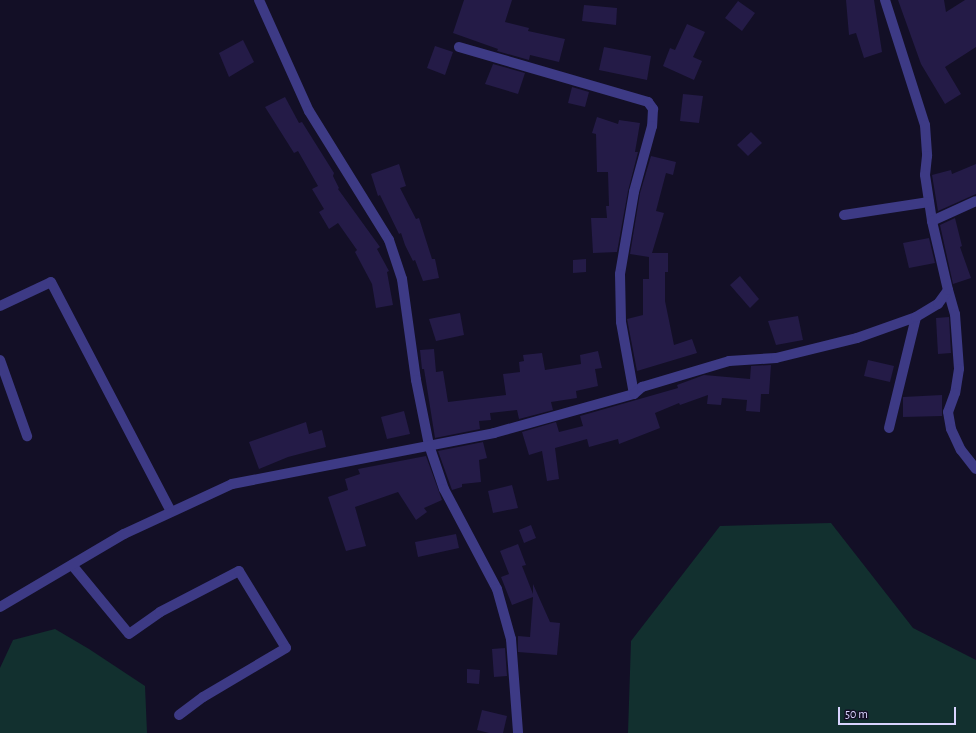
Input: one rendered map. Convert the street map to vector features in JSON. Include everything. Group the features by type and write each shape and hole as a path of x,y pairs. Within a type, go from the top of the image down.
{"street":[{"path":"259,0 309,111 389,240 402,278 416,380 429,445 444,489 497,589 513,647 518,733"},
{"path":"884,0 926,125 927,156 925,176 932,221 955,314 959,369 955,393 948,412 951,429 961,450 976,469"},
{"path":"459,47 648,102 653,109 652,126 634,192 620,274 620,322 634,394"},
{"path":"932,221 976,201"},
{"path":"844,215 929,202"},
{"path":"0,306 51,282 171,512"},
{"path":"0,607 124,534 232,484 494,433 634,394 642,387 729,362 776,358 850,340 916,317 938,304 948,290"},
{"path":"889,428 916,317"},
{"path":"0,360 27,436"},
{"path":"72,565 129,634 160,612 239,571 286,648 203,697 179,715"}],"green space":[{"path":"831,523 913,628 976,660 976,733 628,733 631,641 720,526"},
{"path":"55,629 89,649 145,686 147,733 0,733 0,668 13,640"}],"building":[{"path":"464,0 512,0 505,22 529,28 528,31 565,39 559,62 530,55 529,60 497,51 498,49 453,33"},
{"path":"846,0 874,0 882,52 864,58 856,33 849,35"},
{"path":"898,0 944,0 946,12 965,0 976,0 976,47 945,67 961,94 945,104 921,64"},
{"path":"738,1 755,13 742,31 725,18"},
{"path":"584,5 617,8 616,25 582,21"},
{"path":"687,24 705,32 693,57 702,61 694,80 663,66 670,48 675,50"},
{"path":"243,40 254,62 229,77 219,53"},
{"path":"435,46 453,52 445,75 427,68"},
{"path":"604,47 651,56 647,80 599,70"},
{"path":"493,64 525,73 518,94 485,84"},
{"path":"572,87 589,92 585,107 568,103"},
{"path":"683,94 703,96 699,123 680,121"},
{"path":"285,97 299,123 302,122 334,173 333,176 339,188 338,189 380,247 377,249 389,271 387,272 393,305 376,308 372,284 355,252 357,250 338,223 329,229 319,212 324,209 312,189 318,186 298,151 294,153 265,107"},
{"path":"597,117 618,124 619,120 640,123 635,152 638,152 628,191 617,252 593,253 591,218 607,218 606,206 609,206 608,172 597,172 596,134 592,133"},
{"path":"751,132 762,143 748,156 737,145"},
{"path":"651,156 676,162 673,175 666,173 656,211 664,213 652,253 668,253 668,272 665,272 665,301 674,345 692,339 697,353 637,371 627,319 643,315 643,279 649,279 649,257 630,254 640,193"},
{"path":"399,164 406,186 400,188 416,219 419,218 432,259 435,259 439,278 423,281 415,260 413,261 401,233 399,234 380,195 378,196 371,174"},
{"path":"976,164 976,194 938,211 932,175 951,170 952,174"},
{"path":"955,218 962,246 960,247 971,278 953,284 940,225"},
{"path":"929,238 935,263 909,268 903,243"},
{"path":"586,259 586,272 573,273 573,260"},
{"path":"740,276 759,299 750,308 730,285"},
{"path":"460,313 464,335 436,341 429,319"},
{"path":"798,316 803,340 776,345 768,321"},
{"path":"949,317 951,353 938,354 936,318"},
{"path":"434,349 436,372 443,371 448,402 506,395 503,374 520,372 519,362 524,361 523,355 542,353 545,370 581,364 580,355 598,351 602,368 595,369 598,386 576,391 577,398 551,402 553,410 519,419 517,410 490,413 491,420 479,421 480,429 435,438 424,369 422,369 420,350"},
{"path":"868,360 894,366 890,382 864,376"},
{"path":"771,365 769,394 761,394 760,412 746,411 747,400 722,398 721,405 707,404 708,395 680,405 679,403 655,413 660,428 619,444 618,439 589,447 587,439 555,448 559,479 547,481 542,451 529,455 522,432 556,422 559,432 583,426 580,416 678,388 677,385 704,375 750,379 751,366"},
{"path":"942,395 942,416 903,417 903,397"},
{"path":"404,411 410,434 387,439 381,417"},
{"path":"306,422 309,434 322,430 326,447 288,457 259,469 249,442"},
{"path":"483,442 487,458 479,460 481,482 462,484 462,487 452,490 438,451"},
{"path":"426,456 442,500 424,508 427,512 416,520 398,492 355,507 366,546 346,551 328,497 348,490 345,479 360,474 358,469"},
{"path":"512,485 518,508 493,513 488,491"},
{"path":"531,525 536,538 524,543 519,530"},
{"path":"456,534 459,548 418,557 415,542"},
{"path":"518,544 526,565 522,566 533,594 533,584 550,622 560,623 557,655 518,652 518,636 530,637 533,597 512,605 501,577 509,574 500,551"},
{"path":"505,648 507,676 494,677 492,649"},
{"path":"467,669 480,670 479,684 467,683"},
{"path":"482,710 507,716 503,733 489,733 477,730"}]}
